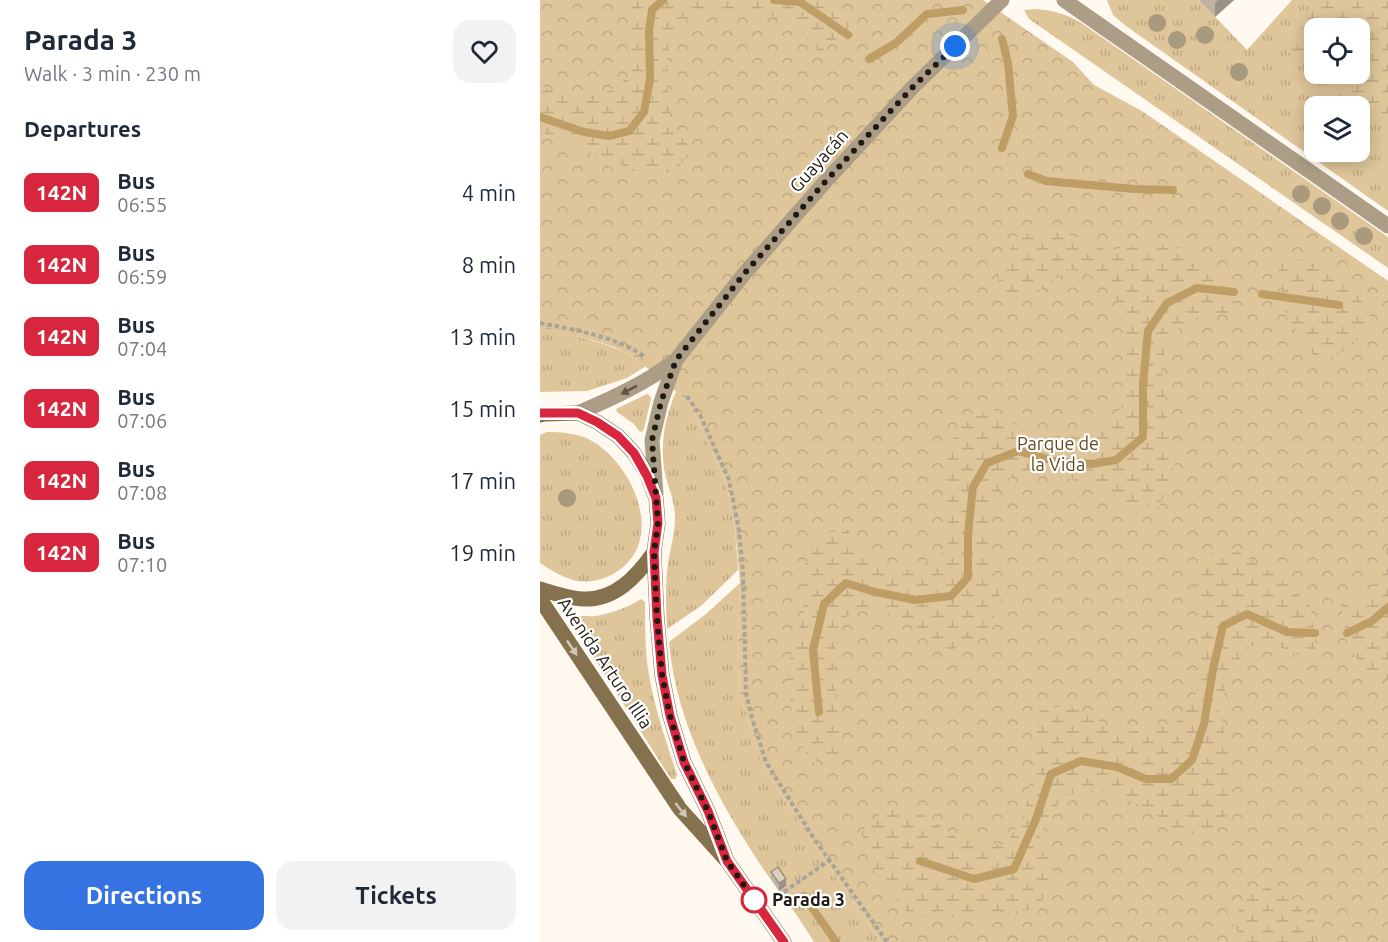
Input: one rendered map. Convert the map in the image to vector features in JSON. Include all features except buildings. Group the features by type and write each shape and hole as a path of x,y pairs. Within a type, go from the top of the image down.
{"main road":[{"path":"541,414 578,413 618,436 634,453 656,498"},
{"name":"Avenida Arturo Illia","path":"656,498 658,523 654,552 658,636 662,675 670,716 684,762 708,811 727,861"},
{"path":"540,589 583,599 607,596 627,584 654,552"},
{"name":"Avenida Arturo Illia","path":"540,600 680,809 727,861 784,942"}],"street":[{"name":"Guayacán","path":"578,413 640,384 676,360 744,274 825,182 912,88 1002,0"},
{"path":"1064,0 1388,226"},
{"name":"Guayacán","path":"656,498 652,440 661,402 676,360"}],"path":[{"path":"540,322 615,341 642,354"},
{"path":"687,396 700,417 729,480 739,530 743,572 746,693 766,762 813,837 887,942"},
{"path":"760,908 830,860"}],"green space":[{"name":"Parque de la Vida","path":"540,0 983,0 1073,62 1094,85 1142,111 1388,281 1388,942 881,942 762,764 740,694 738,631 740,583 735,529 726,481 697,420 685,399 635,358 614,347 592,340 540,328"},
{"path":"628,0 835,0 854,23 820,53 800,31 781,19 742,10 704,11 676,25 667,56 671,121 690,148 679,168 656,177 596,156 560,138 540,132 540,86 577,99 607,92 629,77 633,43"},
{"path":"1107,0 1199,0 1247,50 1292,0 1388,0 1388,211 1319,162 1370,162 1370,96 1304,96 1304,152 1113,15"},
{"path":"1319,0 1388,0 1388,120 1370,108 1370,96 1353,96 1335,84 1370,84 1370,18 1308,18"},
{"path":"1036,9 1059,13 1080,22 1388,237 1388,268 1029,19 1024,10"},
{"path":"1304,24 1304,62 1287,51"},
{"path":"1064,232 1108,251 1147,242 1186,249 1223,276 1239,318 1207,311 1175,331 1161,362 1175,464 1160,506 1124,509 1084,483 1035,468 1005,480 989,510 993,564 1001,604 983,635 949,651 903,618 869,609 841,619 834,653 836,701 844,755 810,763 793,726 787,667 803,617 805,566 819,534 848,530 867,560 915,571 948,549 947,505 942,458 963,420 992,409 1036,438 1081,436 1121,409 1127,372 1123,311 1102,279 1070,269 1041,289 1010,304 997,277 1018,234"},
{"path":"1316,259 1357,293 1372,319 1351,348 1319,363 1286,316 1277,261"},
{"path":"540,328 609,346 646,366 627,378 587,391 540,392"},
{"path":"676,392 685,399 697,420 726,481 735,529 738,570 701,606 667,629 666,580 675,518 664,467 663,445 668,413"},
{"path":"647,394 651,399 642,432 616,409"},
{"path":"547,432 584,437 597,444 620,467 630,481 641,513 642,528 635,553 613,574 583,582 556,573 540,563 540,435"},
{"path":"1388,541 1388,680 1368,672 1348,647 1341,604 1364,595 1381,579"},
{"path":"1234,549 1277,576 1310,604 1318,663 1280,647 1250,646 1230,673 1219,708 1230,762 1233,805 1214,836 1179,833 1149,809 1099,789 1063,796 1039,835 1056,877 1037,909 958,917 911,916 875,875 861,832 887,807 915,809 962,841 1005,845 1025,815 1040,711 1068,705 1122,733 1175,724 1196,693 1199,638 1196,582 1210,554"},
{"path":"740,583 738,631 740,694 762,764 881,942 814,942 740,833 699,755 680,700 669,642 706,614"},
{"path":"641,599 645,602 649,677 659,719 677,775 675,779 671,779 570,620 575,616 596,616 614,612"},
{"path":"1267,887 1291,900 1316,923 1315,942 1244,942 1233,924 1244,897"}],"waterway":[{"path":"540,117 584,132 609,136 629,131 644,112 650,79 649,31 652,10 663,0"},
{"path":"774,0 800,2 848,35"},
{"path":"869,59 896,43 927,14 963,10"},
{"path":"1002,39 1008,63 1013,116 1002,148"},
{"path":"1028,174 1046,181 1173,190"},
{"path":"819,712 813,650 824,604 846,583 915,600 951,596 968,577 968,534 973,487 987,463 1018,451 1054,461 1092,464 1116,460 1143,437 1143,384 1148,331 1167,303 1197,288 1234,292"},
{"path":"1262,294 1339,305"},
{"path":"1347,633 1372,621 1388,607"},
{"path":"920,861 974,879 1014,869 1036,819 1051,774 1081,761 1117,767 1146,779 1171,779 1192,760 1204,724 1223,626 1247,614 1287,632 1315,633"},
{"path":"804,896 836,942"}],"bus line":[{"name":"142N","path":"540,413 578,413 597,422 618,436 634,453 647,476 656,498 658,523 654,552 657,618 662,675 670,716 684,762 708,811 727,861 784,942"}],"place":[{"name":"Parada 3","path":"754,900"}],"route":[{"path":"754,900 727,861 708,811 684,762 670,716 662,675 657,618 654,552 658,523 652,440 661,402 676,360 744,274 825,182 912,88 955,46"}]}
